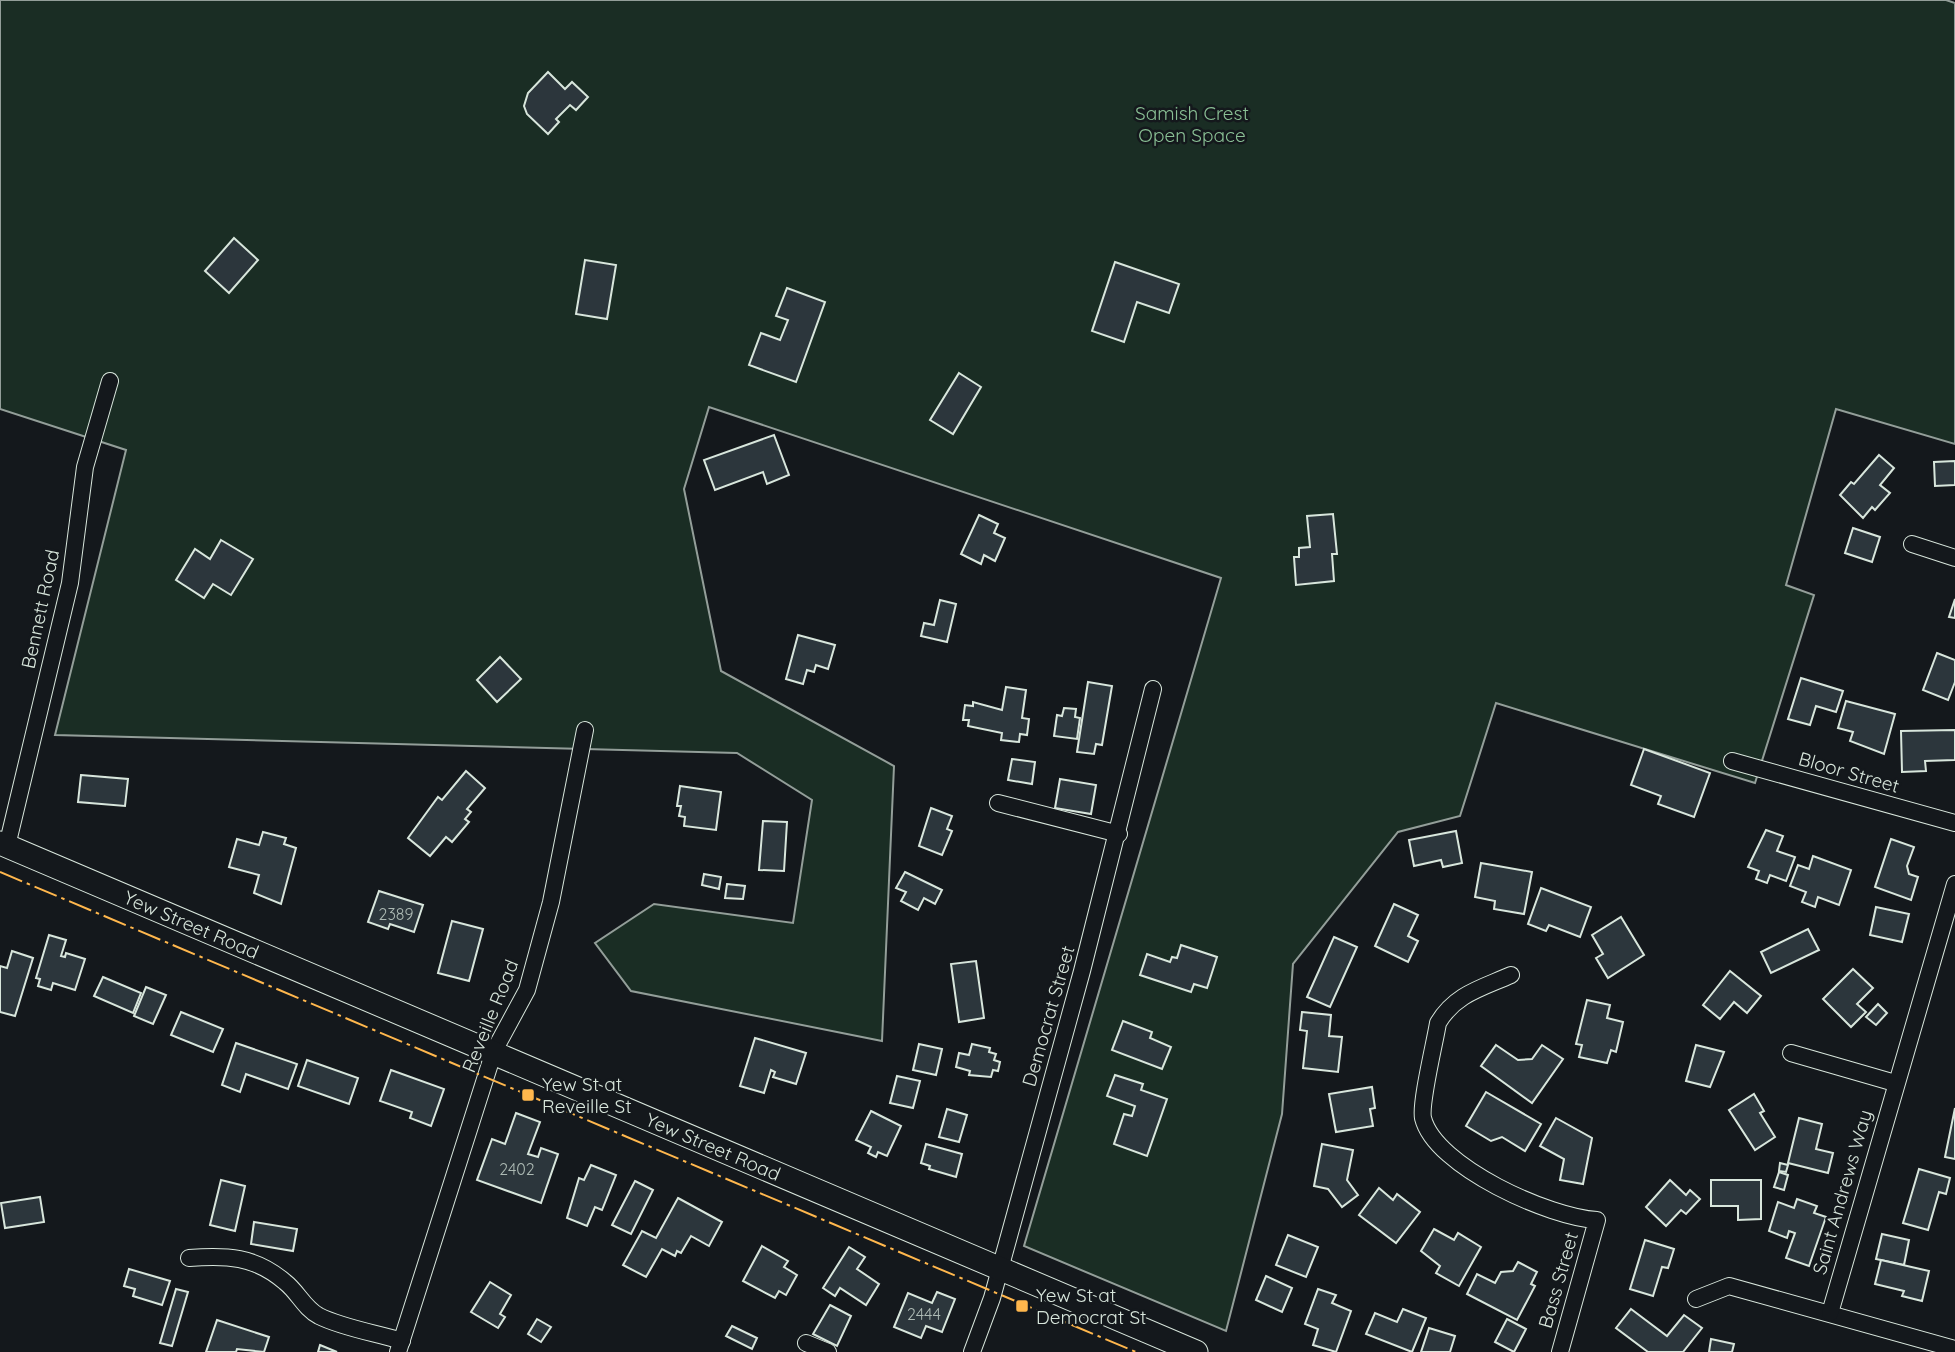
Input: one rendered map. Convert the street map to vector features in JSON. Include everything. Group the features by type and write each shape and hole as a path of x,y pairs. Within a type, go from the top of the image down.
{"street":[{"name":"Bennett Road","path":"3,844 70,583 85,467 110,381"},
{"path":"1912,544 1955,558"},
{"name":"Democrat Street","path":"972,1352 992,1298 1119,834 1153,689"},
{"name":"Reveille Road","path":"400,1346 494,1051 527,990 551,902 585,730"},
{"name":"Bloor Street","path":"1732,761 1955,823"},
{"path":"998,803 1119,834"},
{"name":"Yew Street Road","path":"3,844 1196,1352"},
{"name":"Saint Andrews Way","path":"1830,1312 1955,884"},
{"name":"Bass Street","path":"1511,975 1453,1001 1444,1013 1438,1023 1422,1116 1431,1137 1450,1155 1480,1175 1545,1208 1574,1219 1597,1220 1560,1352"},
{"path":"1791,1053 1895,1083"},
{"path":"189,1258 229,1255 251,1260 286,1282 304,1305 320,1316 400,1346"},
{"path":"1696,1299 1728,1286 1830,1312 1955,1349"},
{"path":"806,1343 828,1352"}],"green space":[{"name":"Samish Crest Open Space","path":"0,0 1946,0 1955,3 1955,444 1836,409 1786,585 1814,595 1755,783 1496,703 1460,816 1398,832 1293,964 1282,1114 1226,1331 1024,1246 1221,578 709,407 684,489 721,671 894,766 882,1041 631,991 595,943 654,904 793,923 812,800 737,753 55,735 126,450 0,409"}],"building":[{"path":"548,72 565,89 572,82 588,97 576,110 570,105 556,119 559,122 548,134 527,114 524,106 528,93"},
{"path":"234,238 258,260 229,293 205,271"},
{"path":"585,260 616,265 607,319 576,314"},
{"path":"1115,262 1179,284 1169,313 1137,302 1124,342 1092,331"},
{"path":"787,288 825,302 796,382 749,365 761,333 780,340 788,320 776,316"},
{"path":"959,373 981,387 953,434 930,420"},
{"path":"774,435 789,475 767,484 763,472 715,490 704,460"},
{"path":"1879,455 1894,468 1880,485 1890,493 1875,510 1872,507 1863,518 1840,495 1851,482 1854,484"},
{"path":"1955,461 1955,485 1935,486 1934,462"},
{"path":"1333,514 1337,554 1332,554 1334,581 1296,585 1294,557 1299,557 1299,548 1310,547 1307,516"},
{"path":"979,515 998,524 994,533 1005,538 995,561 984,555 981,564 961,554"},
{"path":"1853,528 1880,537 1872,562 1845,553"},
{"path":"221,540 253,559 231,595 213,584 204,598 176,580 195,549 210,559"},
{"path":"1955,599 1955,618 1949,617"},
{"path":"940,600 956,604 947,642 921,636 924,623 934,625"},
{"path":"798,635 835,645 828,669 816,665 814,672 807,670 803,684 786,679"},
{"path":"1937,653 1955,660 1955,682 1948,700 1923,690"},
{"path":"500,657 521,679 497,702 477,680"},
{"path":"1801,678 1843,691 1836,712 1816,706 1810,725 1788,719"},
{"path":"1088,682 1112,686 1102,745 1096,744 1094,754 1077,752"},
{"path":"1006,687 1026,690 1022,718 1029,719 1027,735 1020,734 1019,742 1001,740 1002,733 968,726 969,720 963,720 965,705 973,706 973,702 1002,710"},
{"path":"1846,701 1895,714 1884,754 1850,741 1853,732 1838,728"},
{"path":"1064,708 1076,709 1075,717 1080,718 1077,739 1054,736 1057,715 1062,716"},
{"path":"1955,730 1955,760 1925,761 1926,771 1902,772 1901,731"},
{"path":"1644,749 1710,773 1694,817 1658,804 1661,796 1631,785"},
{"path":"1012,759 1035,762 1032,784 1008,780"},
{"path":"466,771 485,788 467,809 471,812 465,819 469,822 452,842 446,837 430,856 408,838 438,797 442,800"},
{"path":"81,775 128,779 125,806 78,802"},
{"path":"1060,779 1096,785 1091,814 1055,808"},
{"path":"680,786 721,792 716,830 684,826 685,817 679,816 681,806 677,806"},
{"path":"931,808 952,816 947,829 952,831 942,855 919,846"},
{"path":"763,821 787,822 784,871 759,870"},
{"path":"1766,830 1783,836 1777,851 1795,857 1786,881 1770,875 1767,883 1756,879 1759,871 1748,867"},
{"path":"1456,831 1462,863 1443,867 1441,860 1414,866 1409,840"},
{"path":"263,832 286,838 284,844 296,848 281,904 254,893 259,875 229,867 237,839 259,845"},
{"path":"1891,839 1914,847 1907,866 1909,874 1918,877 1911,900 1875,887"},
{"path":"1813,856 1851,870 1839,905 1818,897 1815,907 1802,902 1806,892 1790,886 1798,865 1809,869"},
{"path":"1481,863 1532,872 1524,914 1494,909 1495,901 1475,897"},
{"path":"905,872 942,890 935,904 924,898 918,910 901,901 906,892 896,888"},
{"path":"704,874 721,877 719,889 702,885"},
{"path":"727,884 745,886 743,899 725,898"},
{"path":"1541,888 1591,907 1580,937 1549,925 1546,931 1528,924"},
{"path":"379,891 423,905 414,932 390,924 388,929 368,922"},
{"path":"1394,904 1418,915 1408,936 1418,941 1408,962 1375,946"},
{"path":"1876,907 1909,914 1902,942 1870,935"},
{"path":"1621,917 1644,955 1608,978 1596,958 1603,954 1592,935"},
{"path":"452,921 483,929 469,981 438,973"},
{"path":"1808,929 1819,950 1771,973 1761,952"},
{"path":"49,935 66,940 61,956 65,957 66,953 85,959 75,990 53,983 51,990 38,986 40,979 36,978"},
{"path":"1334,937 1357,947 1330,1007 1307,997"},
{"path":"1181,945 1217,957 1207,988 1194,984 1191,992 1140,975 1147,954 1170,962 1172,957 1177,958"},
{"path":"12,951 33,958 15,1016 0,1012 0,966 7,968"},
{"path":"976,961 984,1018 959,1022 951,964"},
{"path":"1853,969 1873,988 1857,1004 1866,1012 1851,1027 1823,999"},
{"path":"1730,971 1761,996 1747,1013 1734,1002 1720,1019 1703,1005"},
{"path":"103,977 141,993 133,1013 94,996"},
{"path":"146,987 166,995 153,1024 134,1016"},
{"path":"1587,1000 1610,1005 1607,1018 1623,1022 1616,1052 1611,1050 1607,1063 1579,1057 1582,1045 1576,1044"},
{"path":"1878,1004 1887,1013 1876,1025 1866,1017"},
{"path":"181,1012 223,1029 213,1052 171,1035"},
{"path":"1302,1012 1331,1015 1329,1036 1342,1037 1338,1072 1303,1068 1307,1031 1300,1030"},
{"path":"1123,1021 1152,1032 1150,1038 1171,1047 1162,1069 1112,1050"},
{"path":"755,1038 806,1053 796,1084 773,1077 775,1072 771,1070 764,1093 740,1086"},
{"path":"236,1043 297,1064 288,1089 246,1074 240,1092 222,1085"},
{"path":"919,1044 942,1049 936,1075 913,1070"},
{"path":"972,1044 990,1048 989,1052 996,1054 994,1060 1000,1062 998,1071 993,1070 991,1077 969,1075 970,1071 956,1067 959,1053 969,1055"},
{"path":"1496,1045 1518,1060 1532,1059 1542,1045 1563,1059 1532,1103 1481,1066"},
{"path":"1696,1045 1724,1052 1710,1087 1686,1081"},
{"path":"307,1060 358,1078 349,1104 298,1086"},
{"path":"391,1070 444,1089 431,1126 410,1118 412,1112 380,1101"},
{"path":"1115,1075 1143,1084 1141,1090 1167,1099 1147,1156 1114,1144 1124,1114 1132,1116 1135,1106 1107,1096"},
{"path":"897,1076 920,1081 913,1108 890,1103"},
{"path":"1372,1087 1375,1108 1370,1109 1373,1126 1336,1132 1329,1094"},
{"path":"1486,1092 1541,1124 1525,1151 1502,1137 1491,1141 1466,1126"},
{"path":"1754,1094 1764,1111 1760,1113 1775,1137 1755,1150 1729,1110"},
{"path":"1955,1108 1955,1159 1945,1157"},
{"path":"947,1109 967,1115 959,1142 939,1137"},
{"path":"871,1111 901,1126 887,1156 878,1152 876,1157 868,1153 871,1147 856,1140"},
{"path":"516,1113 540,1122 528,1154 538,1157 541,1148 558,1154 541,1203 477,1180 492,1139 505,1144"},
{"path":"1556,1118 1592,1138 1583,1184 1560,1180 1564,1159 1540,1146"},
{"path":"1799,1118 1822,1124 1816,1149 1833,1153 1828,1173 1788,1163"},
{"path":"926,1144 962,1154 956,1177 929,1169 930,1166 921,1163"},
{"path":"1322,1144 1353,1150 1347,1180 1358,1195 1342,1207 1328,1189 1314,1186"},
{"path":"1780,1163 1788,1165 1786,1172 1779,1171"},
{"path":"591,1165 616,1175 602,1210 595,1207 587,1226 567,1218 579,1178 584,1180"},
{"path":"1919,1169 1950,1178 1946,1194 1939,1192 1928,1230 1903,1223"},
{"path":"1779,1172 1788,1175 1784,1190 1774,1187"},
{"path":"221,1180 245,1186 235,1231 210,1225"},
{"path":"1670,1180 1686,1195 1690,1190 1700,1199 1686,1214 1681,1210 1666,1226 1646,1207"},
{"path":"1711,1180 1761,1180 1761,1219 1738,1220 1738,1206 1711,1206"},
{"path":"635,1181 653,1190 631,1234 612,1225"},
{"path":"1379,1188 1393,1200 1397,1194 1420,1212 1396,1243 1359,1215"},
{"path":"40,1197 44,1222 5,1228 1,1203"},
{"path":"678,1198 722,1222 709,1246 691,1236 681,1253 677,1251 675,1256 662,1249 646,1277 623,1265 642,1231 656,1238"},
{"path":"1797,1199 1817,1206 1814,1213 1826,1217 1809,1266 1786,1258 1795,1233 1789,1231 1787,1238 1769,1231 1778,1202 1794,1208"},
{"path":"254,1222 297,1229 293,1251 251,1244"},
{"path":"1434,1229 1454,1240 1458,1233 1481,1247 1459,1286 1436,1273 1440,1266 1421,1251"},
{"path":"1882,1234 1909,1240 1904,1265 1876,1259"},
{"path":"1288,1235 1318,1247 1306,1277 1276,1265"},
{"path":"1645,1240 1674,1249 1668,1268 1662,1267 1653,1296 1630,1289"},
{"path":"762,1246 788,1261 784,1267 797,1275 786,1295 779,1291 775,1298 743,1281"},
{"path":"849,1247 865,1257 857,1269 879,1284 866,1305 840,1288 835,1296 823,1288"},
{"path":"1881,1260 1929,1271 1922,1301 1902,1296 1904,1291 1875,1284"},
{"path":"1518,1262 1537,1272 1531,1284 1535,1286 1517,1320 1467,1294 1477,1274 1495,1283 1501,1272 1513,1271"},
{"path":"129,1269 170,1281 162,1305 133,1296 135,1289 124,1286"},
{"path":"1266,1276 1292,1288 1282,1312 1256,1300"},
{"path":"490,1282 511,1295 500,1314 505,1317 498,1328 471,1312"},
{"path":"176,1289 188,1292 172,1346 160,1343"},
{"path":"1318,1289 1336,1295 1332,1303 1351,1311 1336,1352 1313,1345 1318,1329 1305,1324"},
{"path":"937,1292 955,1299 942,1332 926,1326 921,1338 894,1327 908,1293 932,1303"},
{"path":"830,1305 851,1316 837,1346 813,1334"},
{"path":"1403,1309 1426,1318 1412,1352 1366,1334 1375,1313 1397,1322"},
{"path":"1631,1309 1667,1336 1684,1315 1702,1328 1683,1352 1648,1352 1616,1328"},
{"path":"537,1319 551,1327 541,1342 528,1334"},
{"path":"1507,1319 1526,1329 1514,1352 1495,1342"},
{"path":"217,1320 269,1337 264,1352 237,1349 236,1352 206,1352"},
{"path":"732,1326 757,1338 752,1349 726,1336"},
{"path":"1429,1328 1455,1336 1450,1352 1421,1352"},
{"path":"1711,1339 1734,1344 1732,1352 1709,1352"},
{"path":"320,1345 337,1352 318,1352"}],"power":[{"path":"0,872 1136,1352"}],"place":[{"name":"Yew St at Reveille St","path":"528,1095"},
{"name":"Yew St at Democrat St","path":"1022,1306"}]}
